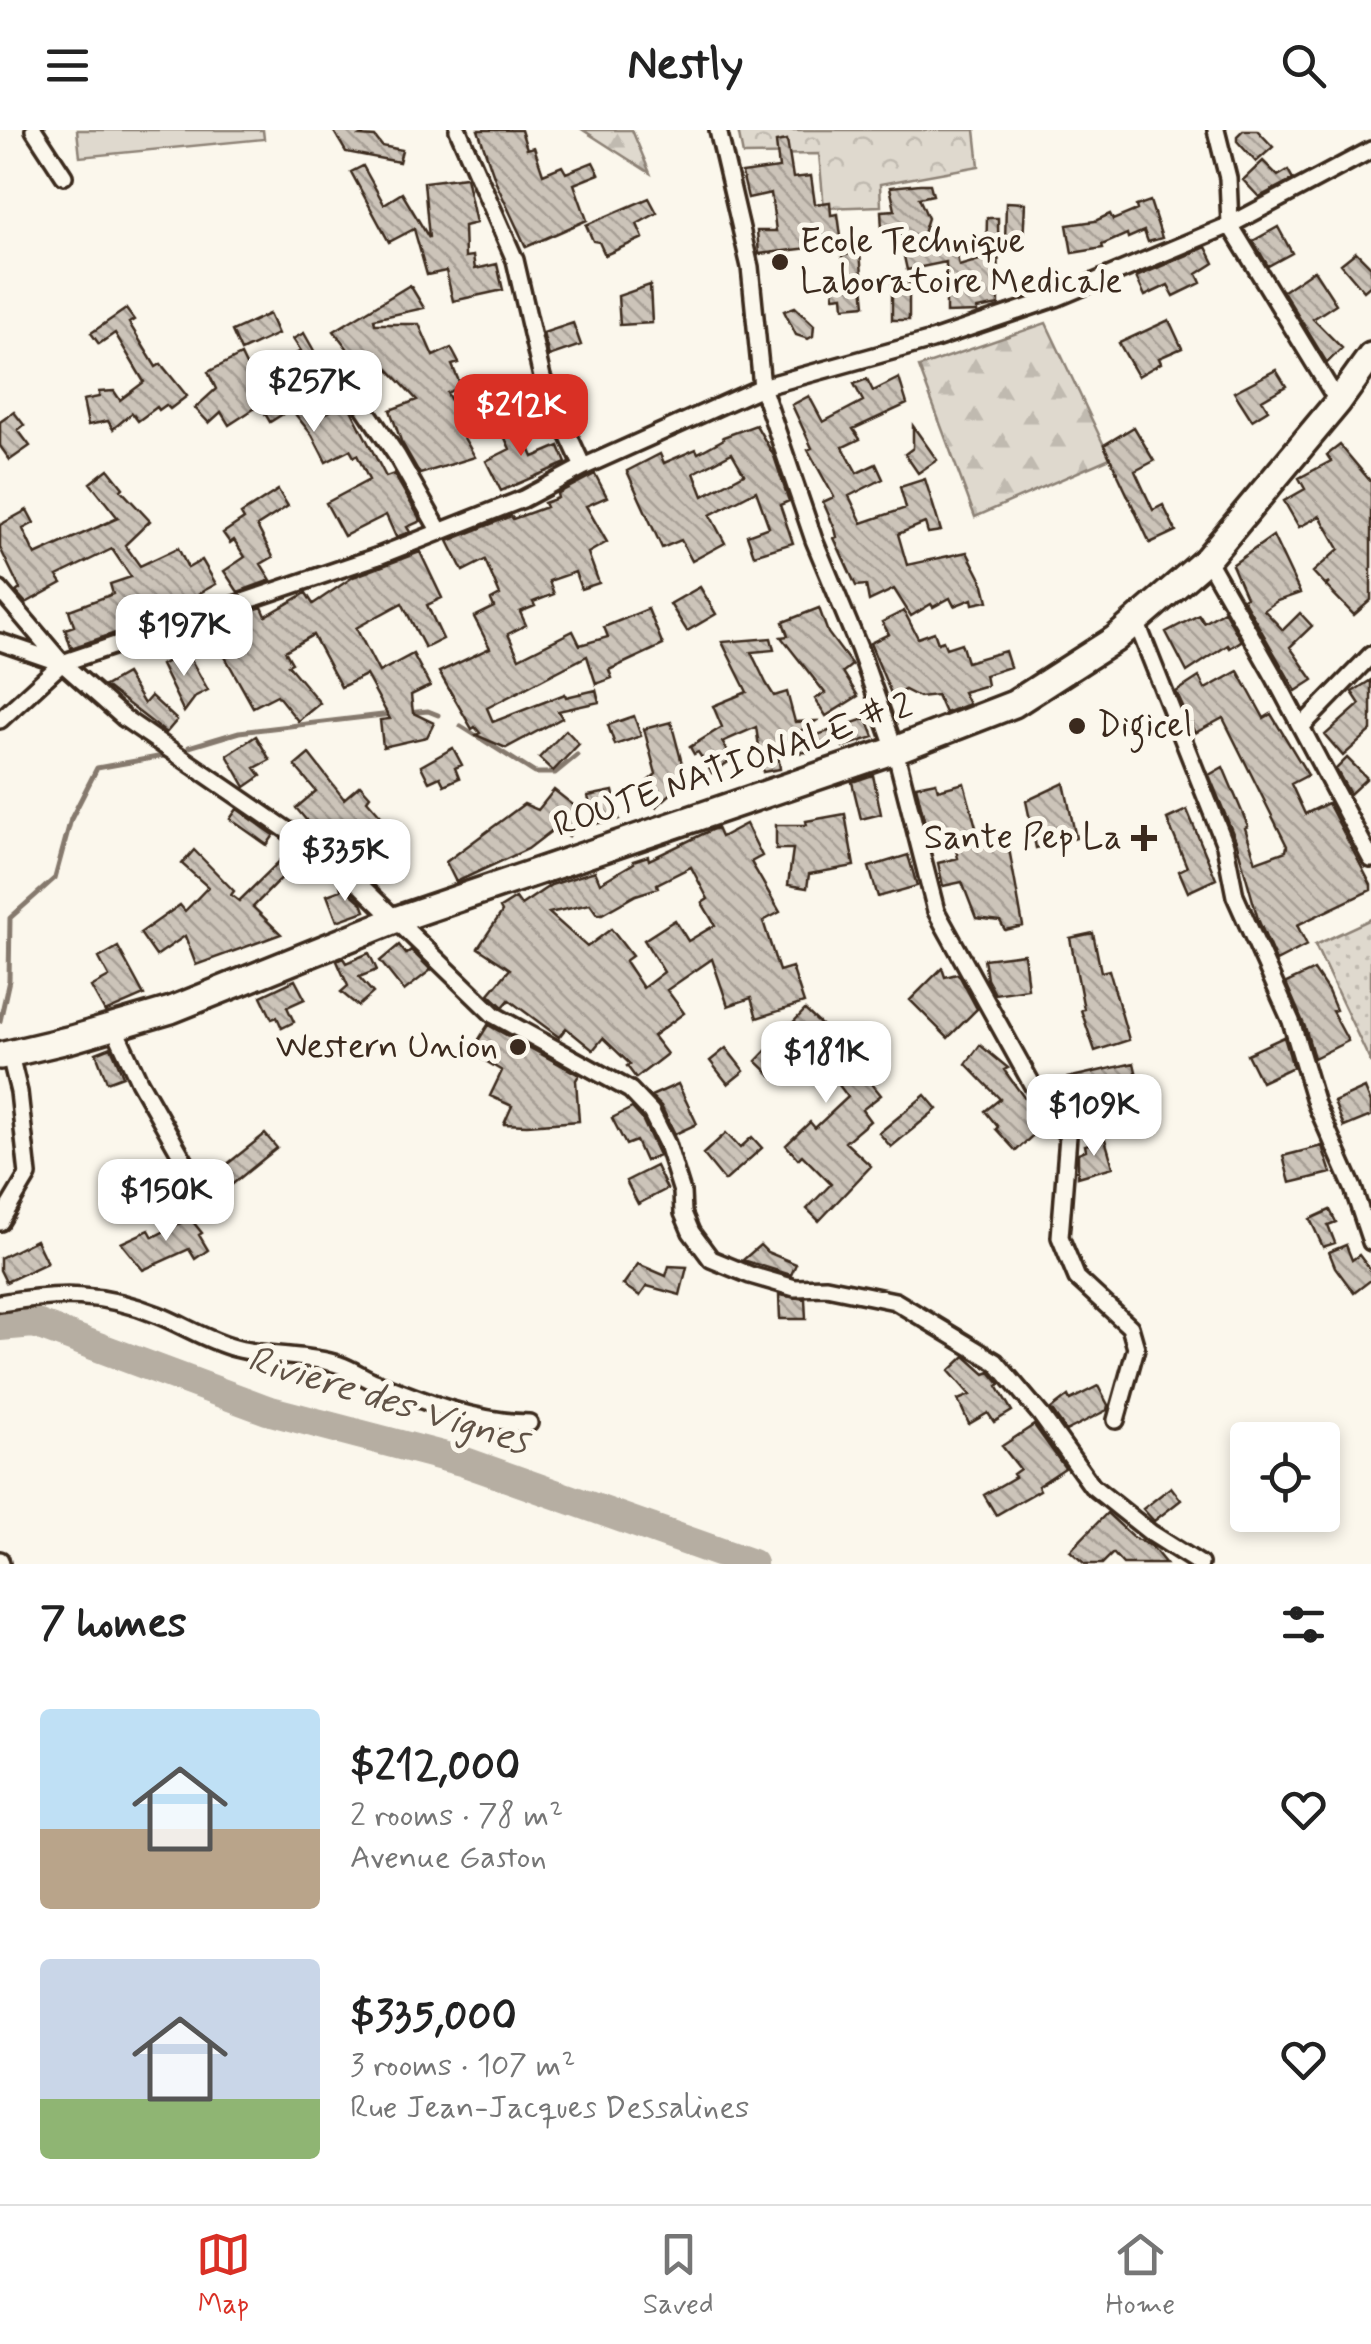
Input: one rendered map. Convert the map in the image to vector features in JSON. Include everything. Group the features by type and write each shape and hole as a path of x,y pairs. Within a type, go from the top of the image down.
{"main road":[{"name":"ROUTE NATIONALE # 2","path":"5,1055 171,1010 396,920 895,750 1014,704 1115,638 1207,559 1338,402 1371,356"}],"street":[{"path":"34,130 64,176"},
{"path":"458,130 514,260 542,378 583,467"},
{"path":"718,130 750,267 762,387 814,540 895,750 936,911 1048,1113 1068,1136 1060,1237 1077,1278 1130,1327 1136,1348 1116,1420"},
{"path":"1216,130 1228,178 1230,226 1338,402"},
{"path":"0,720 62,663 376,557 523,498 762,387 932,340 1056,298 1230,226 1371,150"},
{"path":"351,388 397,456 439,530"},
{"path":"1207,559 1371,859"},
{"path":"0,590 62,663 124,718 313,848 362,887 494,1015 630,1090 651,1112 667,1144 682,1192 683,1213 691,1232 711,1259 795,1288 826,1286 895,1301 996,1362 1041,1415 1092,1486 1200,1564"},
{"path":"1136,621 1225,844 1234,896 1291,1021 1316,1104 1353,1188 1371,1242"},
{"path":"0,642 62,663"},
{"path":"1301,727 1371,655"},
{"path":"114,1027 139,1081 194,1178"},
{"path":"0,1222 28,1176 19,1092 5,1055"},
{"path":"1353,1188 1371,1181"},
{"path":"0,1303 51,1294 126,1305 154,1313 224,1346 261,1355 338,1364 466,1415 529,1424"}],"green space":[{"path":"77,130 263,130 264,139 80,157"},
{"path":"583,130 632,130 650,173"},
{"path":"738,130 975,130 979,166 880,184 881,206 824,208 819,154 743,155"},
{"path":"1046,323 1110,458 975,517 919,367"},
{"path":"1371,919 1371,1063 1315,945"}],"building":[{"path":"333,130 370,130 360,136 375,137 382,146 402,150 399,162 346,152"},
{"path":"478,130 521,130 527,149 534,147 543,174 562,166 566,173 593,162 599,174 574,184 587,220 526,247 497,185"},
{"path":"1243,130 1257,130 1273,147 1256,162 1237,141"},
{"path":"787,140 793,178 811,176 815,204 830,202 831,215 838,214 842,244 759,254 757,231 776,231 771,193 748,198 742,173 779,168 776,142"},
{"path":"1263,161 1278,176 1288,170 1293,179 1259,197 1243,180"},
{"path":"363,166 384,204 402,193 429,238 424,182 466,177 476,223 464,226 465,257 473,256 475,269 497,264 503,290 453,301 446,271 427,275 414,229 389,242 351,172"},
{"path":"930,184 933,195 919,198 928,218 921,240 954,240 959,266 986,258 987,218 998,218 999,305 977,312 946,313 946,262 907,270 898,229 882,230 881,211 895,210 890,187"},
{"path":"649,198 657,213 637,224 643,238 605,255 586,225"},
{"path":"1150,201 1162,238 1148,242 1144,231 1128,238 1127,234 1102,245 1103,248 1072,253 1067,225 1095,221 1110,214 1113,220"},
{"path":"1006,202 1025,203 1023,243 1005,243"},
{"path":"1278,227 1292,253 1268,266 1253,241"},
{"path":"1206,247 1214,263 1197,274 1201,283 1174,296 1168,285 1145,296 1136,277"},
{"path":"1356,252 1371,267 1371,285 1364,291 1341,264"},
{"path":"860,253 865,305 844,307 843,296 834,297 832,277 844,276 842,255"},
{"path":"1314,270 1336,304 1313,319 1342,348 1327,363 1283,291"},
{"path":"892,281 909,281 909,320 892,320"},
{"path":"410,285 424,308 374,319 375,324 419,324 433,356 451,348 459,363 452,365 461,386 447,393 469,434 463,436 475,457 420,474 401,441 390,410 417,400 386,367 359,378 347,348 334,331"},
{"path":"650,285 652,323 620,325 618,296"},
{"path":"795,307 814,325 813,336 808,339 796,335 784,311"},
{"path":"126,309 134,320 129,323 156,367 161,364 187,396 170,409 166,405 159,410 157,407 138,421 132,413 113,429 108,421 88,425 83,400 99,397 99,392 114,391 120,400 144,382 115,333 99,344 91,333"},
{"path":"269,314 278,334 241,351 232,331"},
{"path":"1169,320 1182,348 1159,358 1161,363 1138,376 1119,343"},
{"path":"573,323 581,345 549,356 543,333"},
{"path":"304,333 326,372 298,388 317,418 347,402 386,477 394,474 421,521 407,527 410,532 396,537 386,515 344,536 326,503 369,480 357,455 354,457 350,450 326,462 312,435 291,409 270,422 260,405 229,425 221,412 209,423 195,408 216,389 208,372 241,355 256,386 288,368 284,360 301,351 293,339"},
{"path":"1276,370 1286,386 1262,400 1268,410 1252,420 1234,392"},
{"path":"899,378 907,404 853,429 860,439 843,447 857,473 876,464 883,479 849,496 862,523 906,508 900,487 925,479 941,531 928,533 925,523 898,534 907,565 967,552 988,601 973,604 972,599 954,606 950,598 911,616 894,589 869,601 866,585 856,586 834,538 835,529 823,502 834,497 808,450 812,448 792,405 809,396 823,422 863,401 854,384 867,379 873,391"},
{"path":"14,412 24,425 18,430 30,446 10,460 0,446 0,422"},
{"path":"516,418 533,457 559,446 566,463 501,491 486,461 510,449 499,425"},
{"path":"756,425 774,456 789,501 780,505 793,543 754,555 747,535 769,527 756,491 710,515 725,543 692,561 681,540 662,548 627,471 660,454 664,463 696,449 698,453 723,437","holes":["732,453 744,474 703,496 694,473"]},
{"path":"913,426 937,460 918,473 905,454 913,448"},
{"path":"1134,427 1154,461 1135,471 1153,510 1163,505 1176,531 1150,543 1104,445"},
{"path":"1340,445 1371,482 1371,600 1354,615 1326,586 1329,583 1325,585 1313,572 1339,549 1320,516 1299,527 1284,501 1305,489 1299,478 1331,461 1327,455"},
{"path":"108,469 121,490 150,521 125,545 140,566 178,548 188,568 202,560 216,584 198,594 202,604 71,648 65,629 74,626 69,610 113,594 110,584 131,577 112,549 57,576 62,583 26,603 16,592 20,589 0,548 0,525 27,510 34,523 23,529 35,555 118,518 90,483"},
{"path":"595,474 607,497 586,506 607,542 588,553 599,583 581,589 575,572 549,581 554,594 520,612 526,625 508,634 519,658 573,631 580,645 608,637 604,627 648,609 663,645 609,670 612,678 596,684 587,656 487,708 493,722 565,694 566,697 596,690 599,702 558,711 562,718 506,748 476,735 480,733 475,727 472,729 439,672 490,648 474,617 494,607 491,600 500,595 485,560 463,571 448,541 546,507 544,503 558,498 557,494"},
{"path":"278,490 288,506 257,526 273,557 261,564 271,580 238,592 224,571 245,557 234,540 230,543 223,533 244,519 241,514"},
{"path":"1273,536 1300,593 1264,610 1283,630 1300,613 1312,626 1290,647 1313,680 1296,691 1243,599 1246,597 1232,565"},
{"path":"420,552 442,598 427,605 443,639 425,648 402,603 356,628 379,672 413,654 430,686 411,695 413,713 434,723 427,737 383,747 380,720 390,719 366,675 341,687 313,635 285,651 292,663 288,665 320,703 298,721 277,695 253,707 214,637 253,615 250,611 262,607 266,616 306,593 313,604 353,577"},
{"path":"700,587 716,614 687,631 670,604"},
{"path":"819,608 828,633 852,665 843,672 858,696 826,716 815,699 825,693 781,637 788,636 783,622"},
{"path":"904,611 918,638 934,632 938,643 943,641 946,648 961,643 967,662 1005,651 1010,667 985,675 987,685 963,692 969,704 945,713 937,695 919,697 905,690 892,696 870,643 889,634 882,622"},
{"path":"1224,611 1241,641 1230,648 1228,645 1187,672 1166,632 1199,615 1204,623"},
{"path":"771,638 774,650 751,652 766,683 774,696 787,692 795,722 816,721 786,740 788,745 867,718 874,737 843,747 841,740 809,752 778,754 780,769 763,772 756,727 722,742 733,759 712,773 690,747 722,727 713,706 747,692 722,642"},
{"path":"186,651 208,690 196,696 184,712 161,665"},
{"path":"1238,671 1264,718 1271,714 1308,775 1291,784 1305,814 1328,803 1371,885 1371,890 1297,925 1307,945 1276,961 1258,919 1236,841 1209,775 1223,767 1248,826 1245,828 1256,862 1286,851 1287,846 1223,718 1195,733 1176,692 1199,677 1205,689"},
{"path":"126,674 144,704 151,696 177,720 166,733 105,686"},
{"path":"1371,680 1371,731 1343,756 1325,735 1360,704 1352,692"},
{"path":"634,716 641,736 615,745 608,725"},
{"path":"671,722 688,786 675,790 656,807 639,789 656,774 644,729"},
{"path":"566,730 579,744 553,771 539,758"},
{"path":"256,736 270,760 255,768 261,776 245,787 227,755"},
{"path":"453,748 462,765 455,768 459,778 444,785 440,777 429,782 421,766"},
{"path":"309,754 344,799 360,785 370,796 367,800 388,824 352,855 332,833 324,841 296,808 316,791 295,766"},
{"path":"1347,758 1367,778 1350,794 1336,769"},
{"path":"873,775 881,814 861,819 852,782"},
{"path":"936,782 938,790 964,783 979,838 1006,832 1023,926 1005,930 1000,921 976,918 962,882 943,886 938,863 958,858 950,827 927,831 916,786"},
{"path":"1064,783 1076,838 1036,848 1026,801"},
{"path":"554,790 581,811 569,836 554,829 528,849 456,882 446,862 524,804 538,810"},
{"path":"613,791 619,819 594,824 588,796"},
{"path":"237,809 274,835 267,845 230,819"},
{"path":"1187,810 1216,879 1188,892 1179,871 1187,867 1167,819"},
{"path":"845,814 854,866 809,874 807,888 788,885 793,849 776,849 776,825 807,825 806,821"},
{"path":"746,824 762,856 751,862 780,912 763,921 779,971 792,967 804,1003 757,1018 751,998 728,1006 712,959 667,990 684,1013 653,1036 667,1054 636,1078 627,1066 630,1064 603,1038 593,1050 566,1028 559,1037 509,1000 503,1007 489,994 510,969 478,948 502,912 500,908 516,898 521,905 551,885 595,871 600,883 633,861 648,856 649,860 717,828 721,837","holes":["691,867 708,899 702,903 715,925 688,941 675,920 644,940 664,972 643,988 625,961 632,956 611,929 587,947 549,913 590,904 597,914 602,914 658,888 657,884"]},
{"path":"293,848 303,856 253,907 281,934 196,965 185,936 156,956 140,933 180,905 185,911 208,887 182,864 194,850 239,901"},
{"path":"908,855 917,886 878,897 869,867"},
{"path":"340,884 362,903 365,911 337,921 327,895 341,890"},
{"path":"1093,933 1101,972 1109,970 1129,1040 1095,1051 1081,1010 1084,1009 1070,938"},
{"path":"399,945 406,954 411,950 431,970 404,991 380,961"},
{"path":"118,947 144,995 105,1012 91,987 109,977 99,958"},
{"path":"369,953 377,970 359,977 373,993 358,1006 341,992 348,986 337,961 343,958 346,963"},
{"path":"1024,954 1028,989 995,994 987,979 984,959"},
{"path":"942,968 945,977 960,977 977,1009 948,1038 910,1000"},
{"path":"1314,970 1328,991 1336,1010 1332,1011 1348,1041 1314,1058 1286,983"},
{"path":"295,980 305,999 287,1007 294,1022 282,1028 277,1017 272,1019 261,996"},
{"path":"805,1010 832,1035 838,1029 855,1048 848,1054 881,1095 862,1110 870,1121 845,1142 871,1166 819,1221 807,1209 831,1184 786,1145 810,1122 815,1128 848,1097 829,1072 824,1077 802,1053 776,1080 756,1061"},
{"path":"488,1025 579,1075 579,1121 504,1124 512,1106 490,1096 502,1071 471,1052"},
{"path":"1284,1037 1293,1067 1261,1082 1247,1054"},
{"path":"980,1045 1008,1068 1004,1070 1044,1125 1016,1151 985,1111 1000,1099 966,1064"},
{"path":"111,1047 123,1076 107,1082 96,1053"},
{"path":"726,1048 744,1071 728,1084 710,1061"},
{"path":"1134,1063 1142,1097 1059,1108 1054,1081"},
{"path":"678,1084 697,1124 675,1134 661,1106 651,1096"},
{"path":"1365,1088 1371,1116 1344,1127 1334,1102"},
{"path":"925,1095 937,1109 891,1147 879,1133"},
{"path":"632,1108 642,1119 659,1155 645,1161 636,1141 626,1145 612,1118"},
{"path":"726,1133 740,1148 752,1137 762,1148 725,1181 703,1154"},
{"path":"265,1134 277,1148 208,1204 196,1189"},
{"path":"1105,1139 1113,1167 1078,1177 1078,1153 1086,1150 1085,1145"},
{"path":"1322,1146 1331,1173 1290,1183 1283,1156"},
{"path":"656,1166 667,1189 638,1204 626,1181"},
{"path":"1330,1210 1336,1222 1328,1225 1335,1243 1323,1247 1310,1219"},
{"path":"190,1218 202,1233 199,1235 208,1250 195,1259 189,1249 143,1270 121,1243 149,1230 153,1237"},
{"path":"36,1240 47,1263 6,1282 0,1258"},
{"path":"760,1245 796,1264 791,1275 743,1260"},
{"path":"1346,1245 1352,1260 1359,1255 1371,1271 1371,1280 1354,1293 1329,1252"},
{"path":"638,1264 666,1276 669,1266 687,1267 680,1295 647,1286 640,1296 623,1285"},
{"path":"779,1295 805,1299 806,1319 780,1319"},
{"path":"965,1356 985,1374 990,1372 1012,1411 994,1422 988,1413 969,1424 958,1400 970,1395 949,1371"},
{"path":"1098,1386 1107,1410 1066,1431 1051,1409 1068,1396 1070,1400"},
{"path":"1034,1425 1065,1468 1038,1486 1040,1490 996,1515 984,1495 1015,1477 1013,1474 1020,1469 1002,1446"},
{"path":"1171,1487 1181,1500 1154,1521 1143,1509"},
{"path":"1107,1513 1133,1537 1152,1547 1166,1564 1123,1564 1113,1553 1102,1564 1085,1564 1070,1551"}],"waterway":[{"path":"407,713 428,711 438,715"},
{"path":"189,747 239,732 391,714"},
{"path":"461,726 535,773 555,773 577,755"},
{"path":"0,1021 9,980 10,918 55,878 71,819 97,768 169,755"},
{"name":"Riviere des Vignes","path":"0,1326 34,1323 267,1410 465,1462 752,1564"}],"place":[{"name":"Ecole Technique Laboratoire Medicale","path":"780,262"},
{"name":"Digicel","path":"1077,726"},
{"name":"Sante Pep La","path":"1144,838"},
{"name":"Western Union","path":"518,1047"}]}
